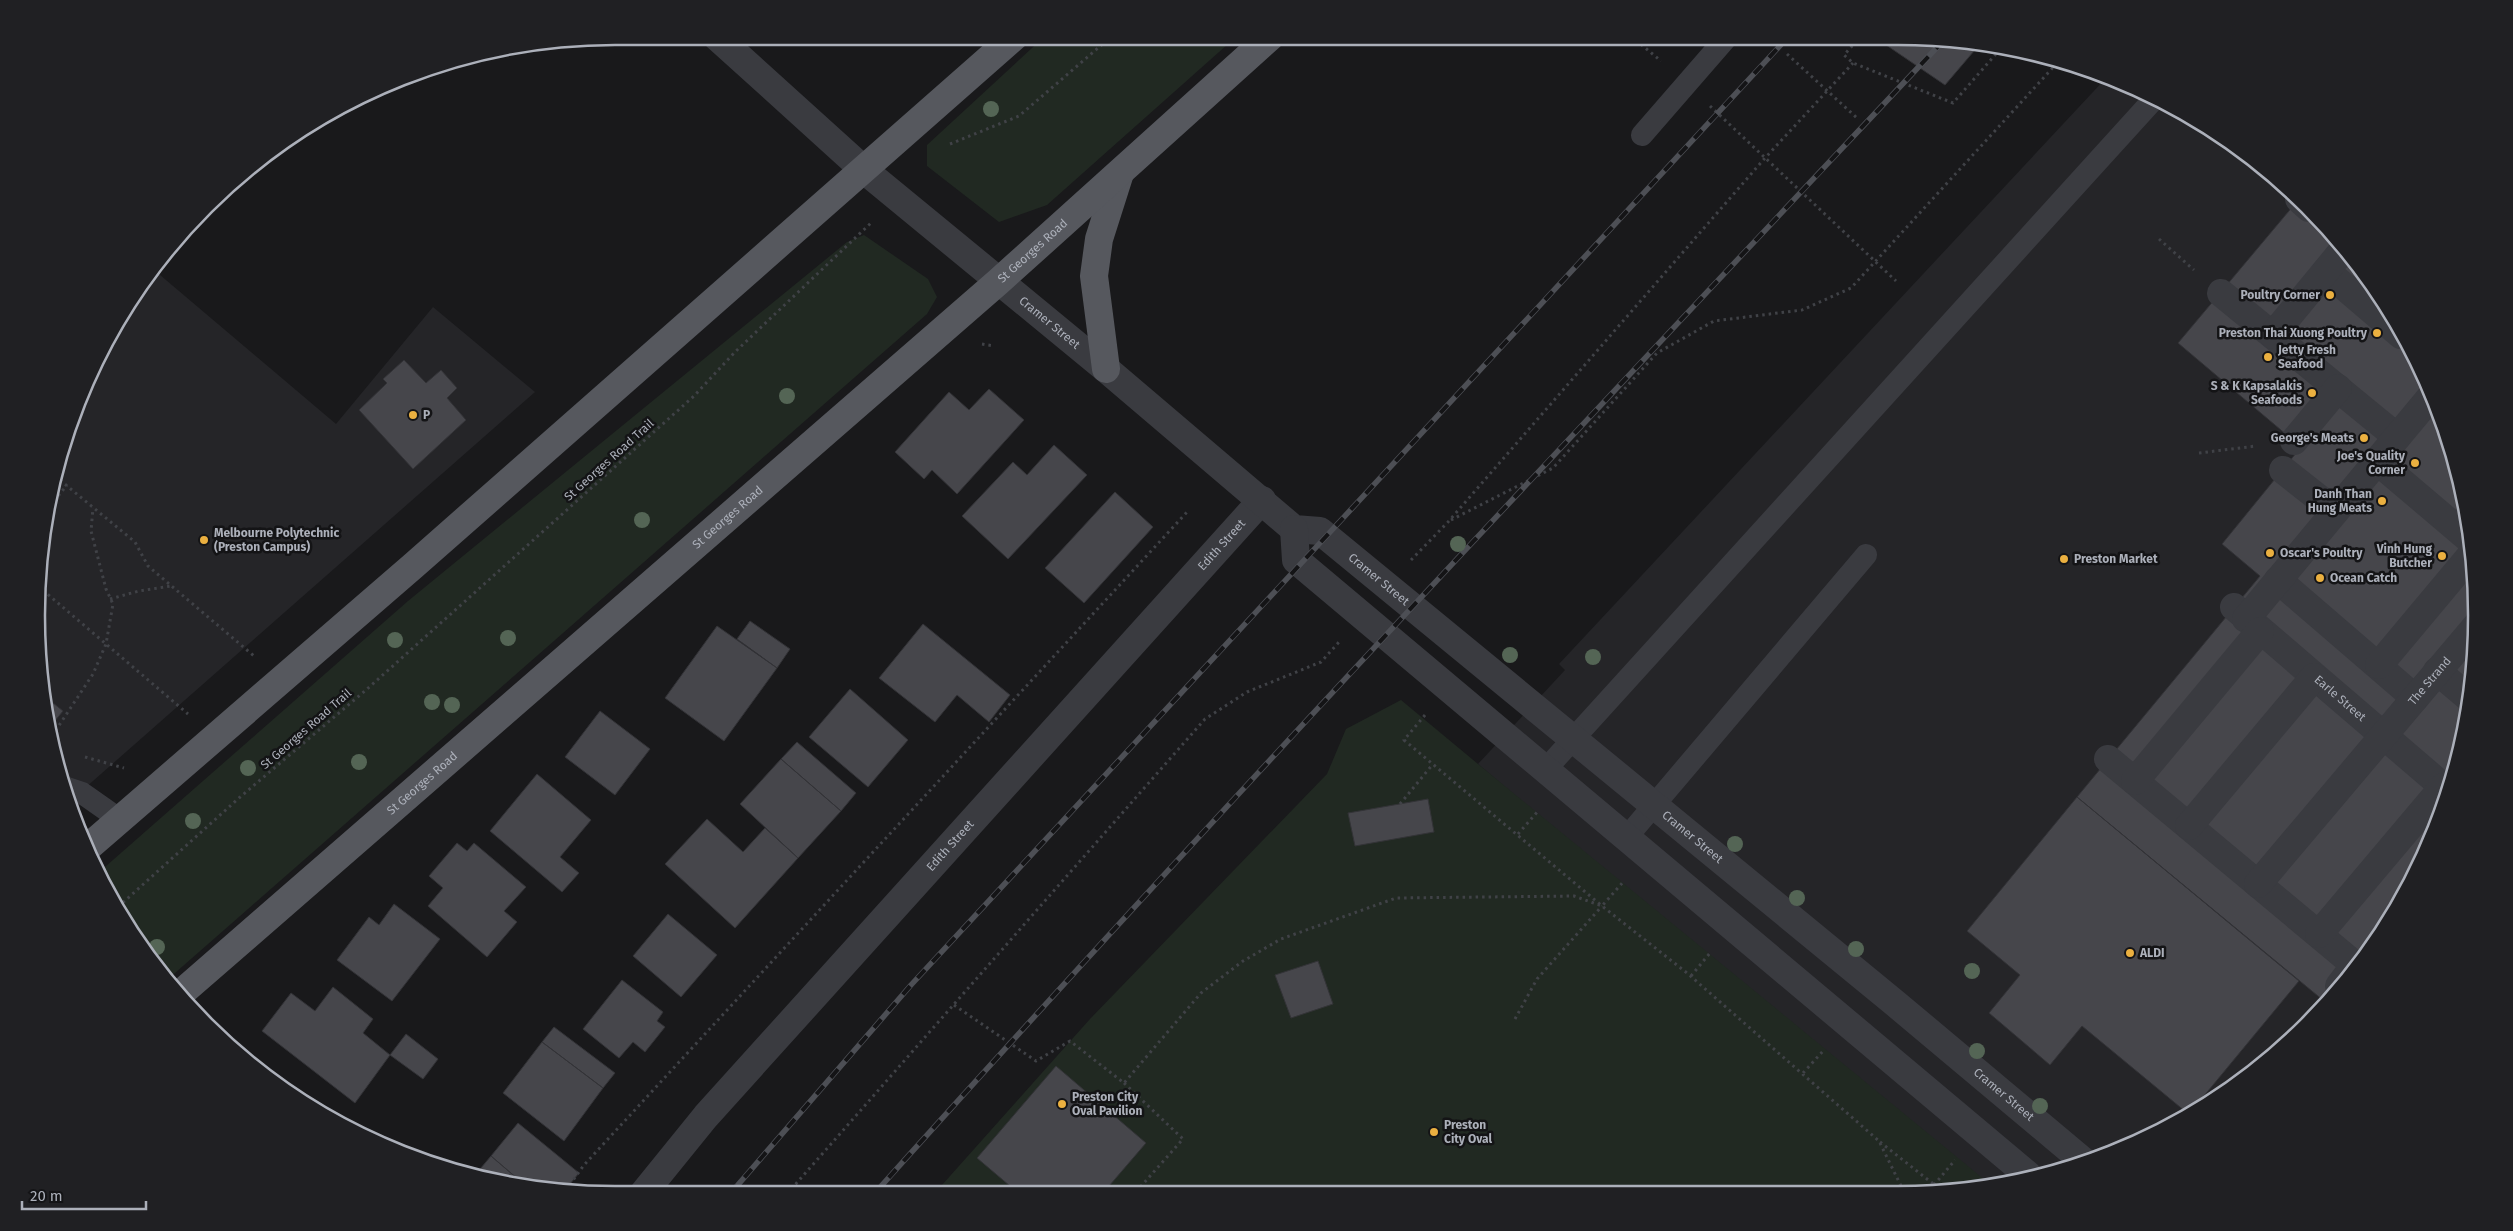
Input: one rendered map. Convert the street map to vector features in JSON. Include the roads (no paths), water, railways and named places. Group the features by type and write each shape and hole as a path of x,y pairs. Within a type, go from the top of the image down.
{"main road":[{"path":"92,843 335,635 864,170 910,126 1004,45"},
{"name":"St Georges Road","path":"185,990 998,282 1261,45"},
{"path":"1106,369 1094,276 1099,239 1120,172"}],"street":[{"name":"Cramer Street","path":"726,45 864,170 1106,369 1294,528 1320,531 2078,1157"},
{"path":"2273,335 2339,255"},
{"path":"2326,271 2388,324"},
{"path":"2221,293 2397,437"},
{"path":"2294,441 2338,388"},
{"path":"2135,781 2246,619 2427,402"},
{"path":"2377,461 2462,533"},
{"path":"2283,470 2335,511"},
{"name":"Edith Street","path":"649,1186 706,1116 1262,500"},
{"path":"1294,528 1296,560 1363,614 2024,1172"},
{"path":"2379,665 2465,562"},
{"path":"2278,580 2379,665 2415,698"},
{"name":"Earle Street","path":"2246,619 2442,786"},
{"name":"The Strand","path":"2258,884 2467,636"},
{"path":"2437,671 2463,693"},
{"path":"2189,826 2314,677"},
{"path":"2108,759 2319,934 2346,967"},
{"path":"2319,934 2439,795"}],"lane":[{"path":"1642,135 1720,45"},
{"path":"1546,769 2150,104"},
{"path":"1627,837 1653,804 1866,555"},
{"path":"72,790 82,793 119,819"}],"railway":[{"path":"737,1186 911,985 1781,45"},
{"path":"881,1186 1271,759 1938,46"}],"place":[{"name":"Poultry Corner","path":"2330,295"},
{"name":"Preston Thai Xuong Poultry","path":"2377,333"},
{"name":"Jetty Fresh Seafood","path":"2268,357"},
{"name":"S & K Kapsalakis Seafoods","path":"2312,393"},
{"name":"P","path":"413,415"},
{"name":"George's Meats","path":"2364,438"},
{"name":"Joe's Quality Corner","path":"2415,463"},
{"name":"Danh Than Hung Meats","path":"2382,501"},
{"name":"Melbourne Polytechnic (Preston Campus)","path":"204,540"},
{"name":"Oscar's Poultry","path":"2270,553"},
{"name":"Vinh Hung Butcher","path":"2442,556"},
{"name":"Preston Market","path":"2064,559"},
{"name":"Ocean Catch","path":"2320,578"},
{"name":"ALDI","path":"2130,953"},
{"name":"Preston City Oval Pavilion","path":"1062,1104"},
{"name":"Preston City Oval","path":"1434,1132"}]}
